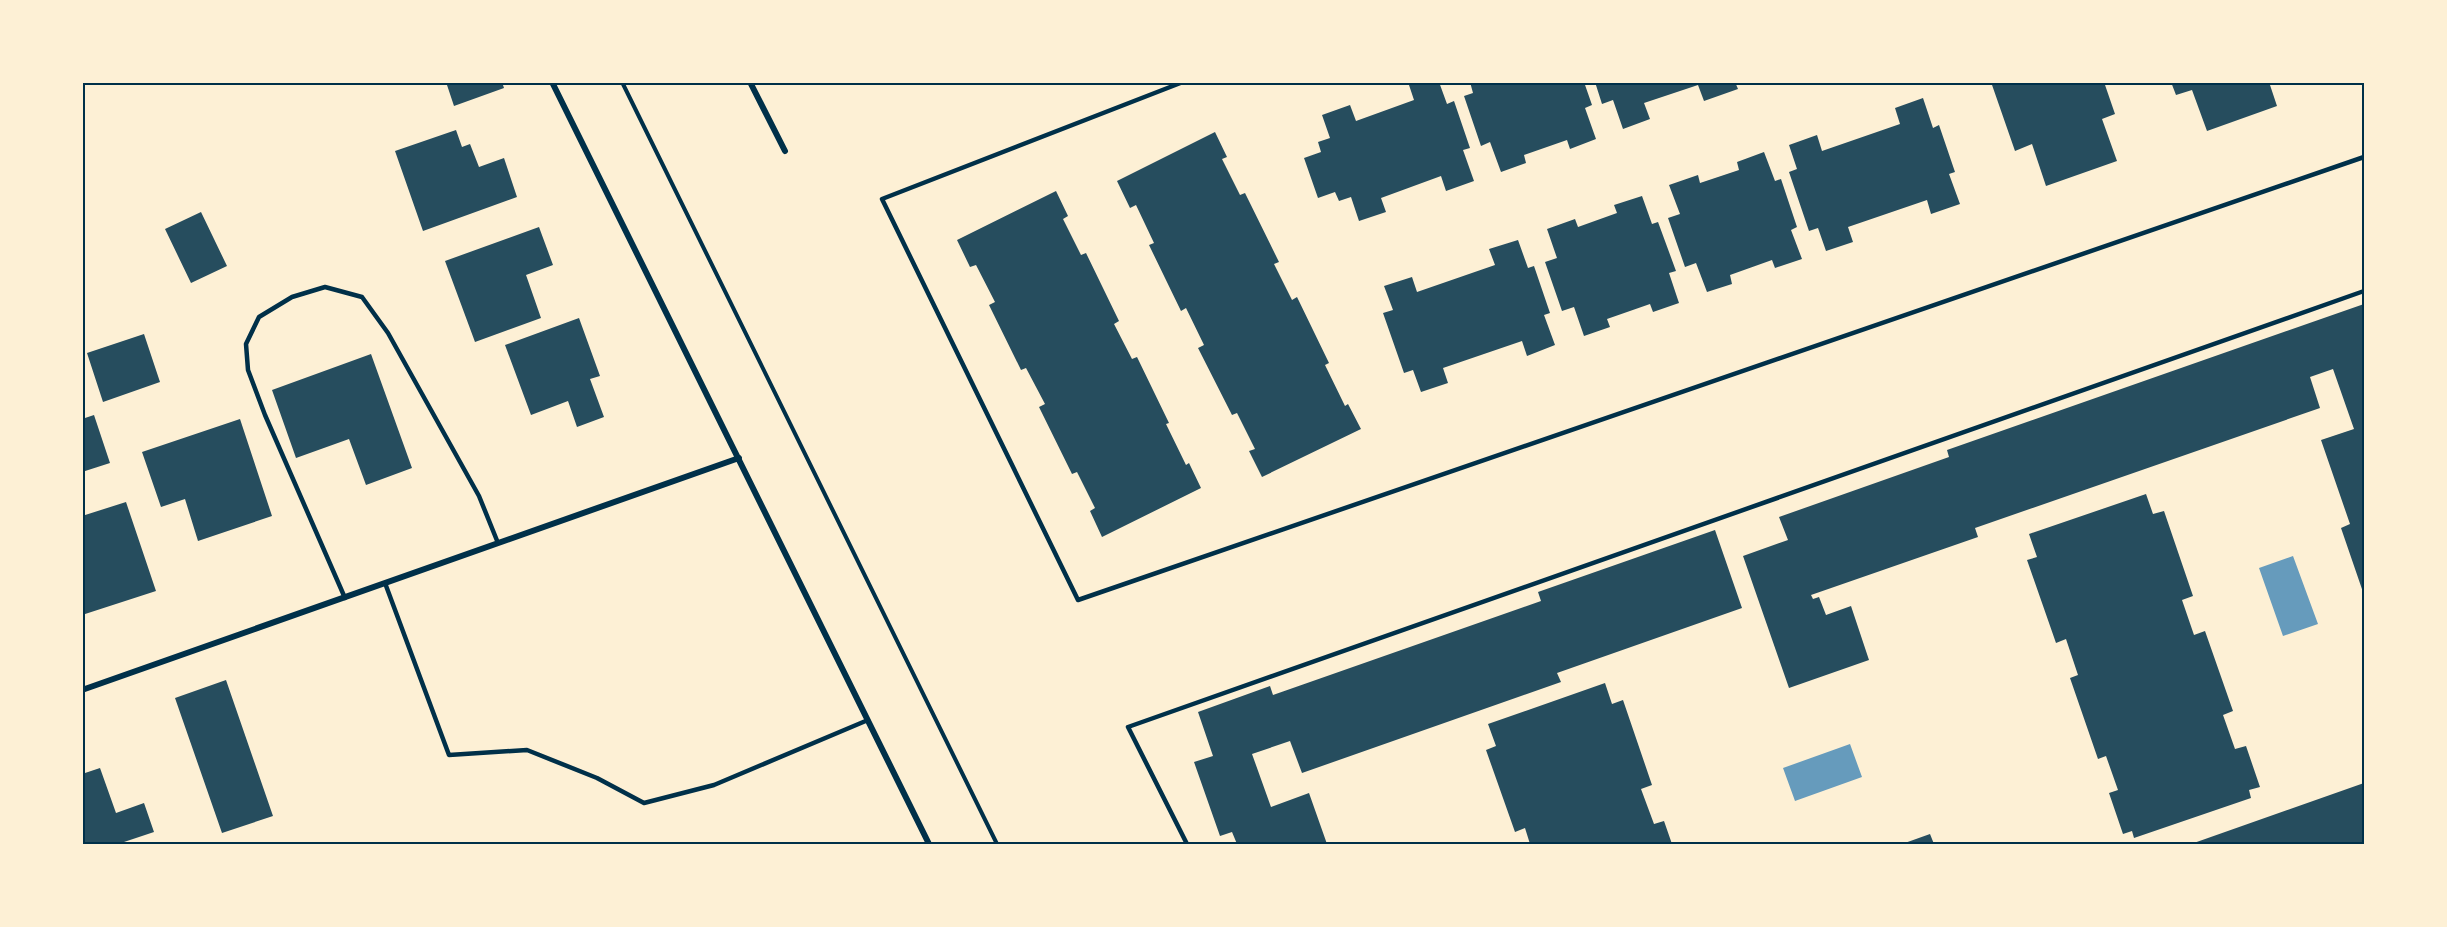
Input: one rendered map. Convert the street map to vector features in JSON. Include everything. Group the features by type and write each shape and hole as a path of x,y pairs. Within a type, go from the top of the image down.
{"street":[{"path":"552,82 929,844"},
{"path":"750,82 785,152"},
{"path":"82,690 739,458"}],"lane":[{"path":"1183,82 882,199 1078,600 2364,157"},
{"path":"345,598 269,426 248,370 246,344 259,317 292,297 325,287 362,297 388,333 479,496 498,543"},
{"path":"1187,844 1128,728 2364,291"},
{"path":"386,583 449,755 527,750 597,778 644,803 714,785 868,720"}],"path":[{"path":"622,82 997,844"}],"water":[{"path":"2293,556 2318,624 2283,636 2259,568"},
{"path":"1850,744 1862,777 1795,801 1783,768"}],"building":[{"path":"446,82 502,82 504,88 454,106"},
{"path":"1416,82 1439,82 1447,104 1454,101 1470,148 1463,150 1474,181 1446,191 1441,176 1381,198 1386,212 1359,221 1351,197 1339,201 1335,192 1318,198 1304,158 1321,152 1318,142 1330,138 1322,115 1350,105 1356,121 1414,100 1409,85"},
{"path":"1470,82 1584,82 1592,105 1585,108 1596,139 1570,149 1567,140 1524,155 1526,163 1501,172 1490,142 1481,146 1464,96 1473,93"},
{"path":"1595,82 1735,82 1738,89 1704,101 1698,85 1644,103 1650,119 1623,129 1613,100 1602,104"},
{"path":"1991,82 2104,82 2115,114 2102,119 2117,161 2046,186 2032,144 2015,151"},
{"path":"2171,82 2269,82 2277,106 2207,131 2192,90 2176,95"},
{"path":"1923,98 1933,128 1939,125 1955,172 1949,174 1960,204 1931,214 1927,200 1848,227 1853,242 1826,251 1818,228 1809,231 1789,172 1797,169 1789,145 1817,135 1822,151 1900,124 1895,108"},
{"path":"456,130 462,147 470,144 479,167 504,158 517,197 423,231 395,151"},
{"path":"1215,132 1227,157 1222,159 1240,195 1245,193 1279,262 1274,264 1292,300 1297,297 1329,363 1325,365 1345,406 1348,404 1361,429 1262,477 1249,451 1255,449 1237,413 1232,415 1198,348 1204,345 1186,308 1181,311 1149,245 1154,243 1136,205 1130,208 1117,181"},
{"path":"1764,152 1775,181 1781,179 1797,227 1791,230 1802,259 1775,268 1772,260 1730,275 1732,284 1707,292 1696,263 1685,267 1668,218 1680,214 1669,185 1698,175 1700,183 1739,170 1737,162"},
{"path":"1056,191 1068,216 1063,219 1081,255 1086,253 1119,321 1114,324 1132,359 1137,357 1169,423 1166,424 1186,465 1189,463 1201,488 1102,537 1090,511 1095,508 1077,472 1072,474 1039,407 1045,404 1026,368 1021,370 989,305 995,302 976,265 970,267 957,240"},
{"path":"1642,196 1652,224 1658,222 1676,271 1669,273 1679,303 1653,312 1650,304 1607,319 1610,327 1584,336 1574,307 1562,311 1545,262 1557,258 1547,229 1575,219 1578,227 1617,213 1614,205"},
{"path":"201,212 227,266 191,283 165,229"},
{"path":"539,227 553,265 526,275 541,318 475,342 445,261"},
{"path":"1518,240 1528,268 1534,266 1550,313 1544,315 1555,345 1527,356 1522,341 1443,368 1448,383 1421,392 1413,370 1404,373 1383,313 1393,310 1384,286 1412,277 1417,292 1495,265 1489,249"},
{"path":"2364,304 2364,595 2341,528 2350,524 2321,440 2354,429 2333,369 2310,377 2320,408 1975,528 1978,537 1811,595 1813,599 1819,597 1826,615 1851,606 1869,660 1789,688 1743,556 1788,540 1779,517 1949,457 1947,450"},
{"path":"579,318 600,376 590,379 604,417 577,427 568,401 531,415 505,345"},
{"path":"144,334 160,382 103,402 87,353"},
{"path":"371,354 412,468 366,485 349,439 296,458 272,390"},
{"path":"94,415 110,463 82,472 82,419"},
{"path":"240,419 272,516 198,541 185,499 161,507 142,452"},
{"path":"2146,494 2153,514 2164,511 2193,596 2182,600 2194,635 2205,631 2233,711 2223,715 2235,749 2246,746 2260,787 2249,790 2251,798 2134,838 2132,831 2123,834 2109,793 2118,790 2106,756 2098,759 2070,678 2078,675 2066,639 2056,643 2027,560 2037,557 2029,534"},
{"path":"126,502 156,591 82,615 82,516"},
{"path":"1715,530 1742,608 1557,673 1561,682 1302,773 1290,741 1252,754 1271,807 1309,793 1327,844 1237,844 1232,832 1220,836 1194,762 1213,756 1198,712 1270,686 1273,695 1541,601 1538,592"},
{"path":"226,680 273,816 222,833 175,698"},
{"path":"1605,683 1612,704 1623,700 1652,785 1641,789 1654,824 1664,821 1672,844 1530,844 1525,828 1515,832 1486,750 1496,746 1488,724"},
{"path":"100,768 116,813 144,803 154,832 118,844 82,844 82,774"},
{"path":"2364,783 2364,844 2191,844"},
{"path":"1930,834 1934,844 1902,844"}]}
